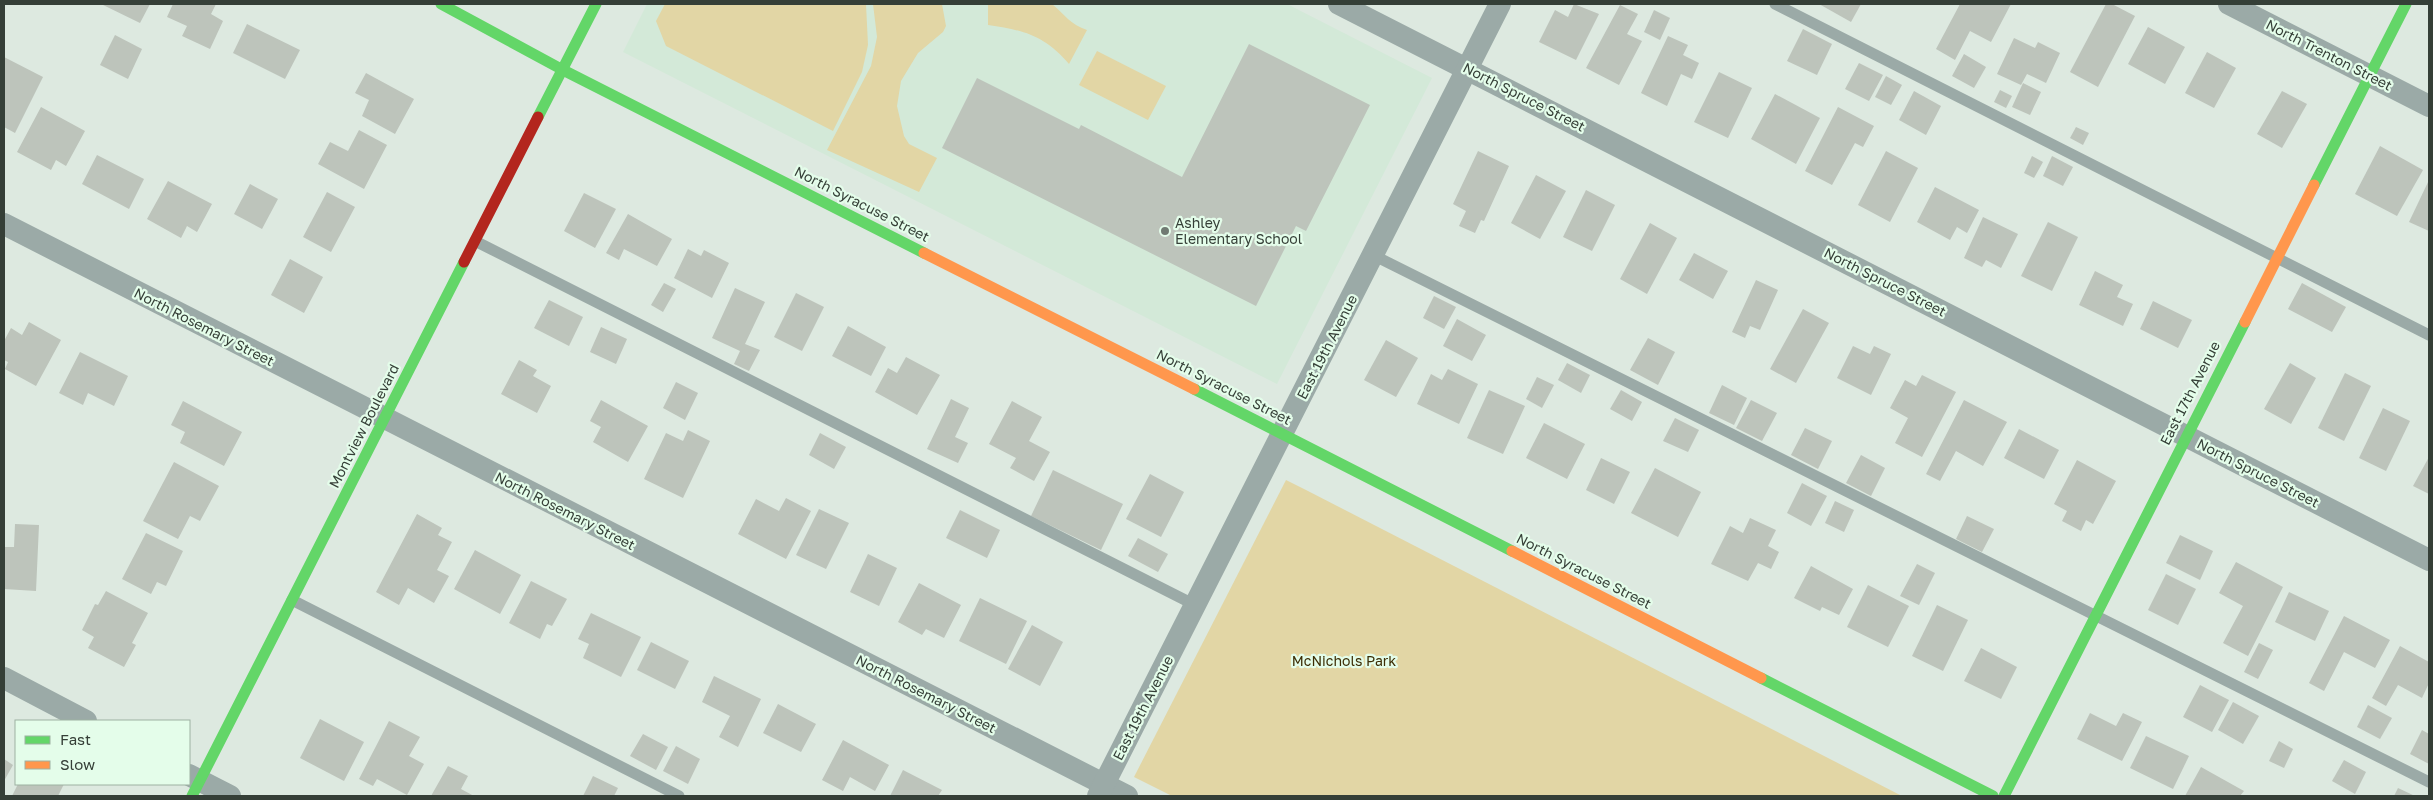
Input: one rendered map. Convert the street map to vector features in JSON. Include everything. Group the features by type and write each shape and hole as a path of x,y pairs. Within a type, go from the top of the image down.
{"street":[{"name":"North Syracuse Street","path":"441,4 563,70 1993,796"},
{"name":"Montview Boulevard","path":"194,784 292,600 596,4"},
{"name":"North Spruce Street","path":"1340,4 2429,560"},
{"name":"East 19th Avenue","path":"1101,790 1500,4"},
{"name":"North Trenton Street","path":"2229,4 2429,106"},
{"name":"East 17th Avenue","path":"2004,796 2185,435 2406,4"},
{"name":"North Rosemary Street","path":"4,224 1101,790 1127,796"},
{"path":"4,678 84,720"},
{"path":"194,784 230,796"}],"lane":[{"path":"1774,4 2429,335"},
{"path":"475,241 1195,605"},
{"path":"1373,255 2429,782"},
{"path":"292,600 679,796"}],"shaded area":[{"name":"Ashley Elementary School","path":"647,4 1287,4 1432,78 1277,384 623,52"}],"green space":[{"path":"665,4 866,4 868,45 862,72 833,131 666,46 656,21"},
{"path":"873,4 942,4 946,26 943,32 918,53 901,81 897,106 904,136 909,144 937,158 919,192 827,150 871,66 877,37"},
{"path":"988,4 1052,4 1072,22 1087,30 1069,64 1051,47 1033,36 1012,29 988,25"},
{"path":"1097,51 1166,86 1148,120 1079,85"},
{"name":"McNichols Park","path":"1286,480 1902,796 1172,796 1134,777"}],"building":[{"path":"101,4 150,4 140,23"},
{"path":"173,4 216,4 211,14 223,21 210,49 182,36 187,26 167,17"},
{"path":"1574,4 1599,14 1576,60 1539,42 1555,10 1568,17"},
{"path":"1819,4 1861,4 1851,22"},
{"path":"1960,4 2011,4 1991,42 1970,31 1955,60 1936,49"},
{"path":"2106,4 2112,4 2135,16 2098,87 2070,72"},
{"path":"1620,5 1638,14 1627,34 1642,41 1619,85 1586,68"},
{"path":"1654,10 1670,18 1660,40 1644,32"},
{"path":"247,24 300,50 285,79 233,53"},
{"path":"2148,27 2185,47 2165,84 2128,64"},
{"path":"1803,29 1832,44 1817,75 1787,61"},
{"path":"115,35 142,49 128,79 100,65"},
{"path":"1668,36 1688,45 1683,55 1699,63 1692,79 1681,74 1667,106 1641,93"},
{"path":"2014,38 2035,48 2038,42 2060,53 2046,83 2027,74 2021,85 1997,74"},
{"path":"1249,44 1370,105 1306,231 1296,226 1256,306 942,148 977,78 1079,129 1081,125 1182,177"},
{"path":"2207,52 2236,68 2214,108 2185,93"},
{"path":"1964,54 1986,67 1974,88 1952,76"},
{"path":"4,57 43,77 15,133 4,127"},
{"path":"1859,63 1883,75 1869,101 1845,89"},
{"path":"1719,72 1752,88 1728,138 1694,122"},
{"path":"366,73 414,99 395,134 362,116 369,100 355,93"},
{"path":"1886,76 1902,85 1891,105 1875,97"},
{"path":"2023,83 2041,92 2030,115 2012,107"},
{"path":"2000,90 2012,96 2006,108 1994,102"},
{"path":"1914,91 1941,106 1926,135 1899,120"},
{"path":"2282,91 2307,104 2282,148 2257,134"},
{"path":"1775,94 1820,118 1796,164 1751,139"},
{"path":"41,107 85,131 66,166 56,160 51,170 17,152"},
{"path":"1838,107 1874,126 1863,147 1855,143 1832,185 1805,171"},
{"path":"2076,127 2089,133 2083,145 2070,138"},
{"path":"359,130 387,145 364,189 318,164 330,142 348,151"},
{"path":"2380,146 2423,170 2397,216 2355,194"},
{"path":"1478,151 1509,166 1484,221 1481,220 1475,233 1459,226 1466,211 1453,204"},
{"path":"1886,151 1918,168 1890,222 1858,205"},
{"path":"97,155 144,179 129,209 82,184"},
{"path":"2032,156 2043,162 2034,178 2024,173"},
{"path":"2052,156 2073,167 2063,186 2043,176"},
{"path":"1536,175 1566,191 1540,239 1511,223"},
{"path":"2429,180 2429,231 2409,222"},
{"path":"168,181 212,204 197,232 187,226 181,238 147,219"},
{"path":"250,184 278,199 262,229 234,214"},
{"path":"1935,187 1979,210 1967,233 1957,227 1950,240 1917,222"},
{"path":"1586,190 1615,205 1592,251 1563,237"},
{"path":"327,192 355,207 331,252 303,237"},
{"path":"584,193 616,209 595,248 564,231"},
{"path":"628,214 672,239 657,266 624,249 619,260 606,253"},
{"path":"1983,217 2018,234 2001,268 1986,260 1982,267 1964,258"},
{"path":"2048,222 2078,237 2052,291 2021,276"},
{"path":"1650,223 1677,238 1647,294 1620,279"},
{"path":"688,249 701,256 704,250 729,263 712,298 674,278"},
{"path":"1694,253 1728,271 1713,299 1679,280"},
{"path":"290,259 323,277 304,313 271,295"},
{"path":"2095,271 2123,285 2117,297 2133,304 2123,326 2079,305"},
{"path":"1756,280 1778,290 1760,330 1750,326 1745,338 1732,332"},
{"path":"664,283 676,289 663,312 651,305"},
{"path":"2302,283 2346,307 2332,332 2288,309"},
{"path":"735,288 765,302 745,344 760,350 749,371 734,364 740,351 712,338"},
{"path":"796,293 824,307 802,351 774,337"},
{"path":"1434,296 1456,307 1444,329 1423,318"},
{"path":"549,300 583,317 569,346 534,328"},
{"path":"2153,301 2192,320 2178,348 2140,329"},
{"path":"1803,309 1829,323 1796,383 1770,369"},
{"path":"1457,319 1486,335 1472,361 1443,346"},
{"path":"29,322 61,340 36,386 5,369 8,362 4,360 4,341 11,328 22,335"},
{"path":"848,326 886,347 871,376 832,356"},
{"path":"601,327 627,339 616,364 590,352"},
{"path":"1648,338 1675,352 1658,385 1630,370"},
{"path":"1386,340 1418,358 1396,397 1364,380"},
{"path":"1853,346 1870,354 1874,346 1891,354 1871,395 1837,378"},
{"path":"80,352 128,376 114,406 88,393 83,405 59,393"},
{"path":"906,357 940,375 917,415 875,392 888,368 897,373"},
{"path":"519,360 537,370 533,376 551,386 537,413 501,394"},
{"path":"1567,363 1590,375 1581,393 1558,380"},
{"path":"2290,363 2316,378 2291,424 2264,409"},
{"path":"1448,369 1478,384 1459,424 1417,404 1431,374 1442,380"},
{"path":"2345,373 2371,386 2344,441 2318,428"},
{"path":"1922,375 1956,392 1922,457 1895,443 1908,418 1890,408 1905,380 1916,386"},
{"path":"1537,377 1554,385 1542,408 1526,399"},
{"path":"676,382 698,393 685,420 663,408"},
{"path":"1722,385 1747,398 1734,425 1709,413"},
{"path":"1489,390 1525,406 1503,454 1467,438"},
{"path":"1621,390 1642,402 1632,421 1610,409"},
{"path":"951,399 969,408 955,437 968,443 958,463 927,449"},
{"path":"601,400 648,426 628,462 593,442 601,427 590,421"},
{"path":"1751,400 1777,413 1762,441 1736,428"},
{"path":"1964,400 2007,422 1983,466 1956,451 1940,481 1926,474"},
{"path":"183,401 242,432 224,466 180,443 185,432 171,425"},
{"path":"1012,401 1042,417 1029,441 1050,452 1034,481 1010,468 1016,458 989,444"},
{"path":"2383,408 2410,421 2386,471 2359,458"},
{"path":"1675,418 1699,430 1688,452 1663,441"},
{"path":"1544,423 1585,444 1567,479 1526,458"},
{"path":"1805,428 1832,441 1818,469 1791,455"},
{"path":"2019,429 2059,450 2044,479 2004,458"},
{"path":"688,430 710,441 683,498 644,479 666,433 683,441"},
{"path":"820,433 846,447 834,469 809,455"},
{"path":"1861,455 1885,468 1871,496 1846,483"},
{"path":"2429,457 2429,494 2413,486"},
{"path":"1601,458 1630,472 1614,504 1586,490"},
{"path":"2077,460 2116,481 2093,524 2086,520 2081,531 2062,521 2067,511 2054,504"},
{"path":"174,462 219,486 200,521 190,516 178,539 143,521"},
{"path":"1655,468 1701,492 1678,537 1631,513"},
{"path":"1053,470 1123,504 1101,550 1031,516"},
{"path":"1150,474 1184,492 1161,537 1126,519"},
{"path":"1802,483 1827,496 1811,526 1787,513"},
{"path":"786,498 811,511 786,559 738,534 756,499 779,511"},
{"path":"1835,501 1854,510 1844,532 1825,523"},
{"path":"819,509 849,523 826,569 796,555"},
{"path":"960,510 1000,530 987,558 946,538"},
{"path":"417,514 442,528 438,535 452,542 437,570 449,576 434,603 408,588 399,605 376,592"},
{"path":"1967,516 1994,529 1982,552 1956,539"},
{"path":"1750,518 1776,530 1768,546 1779,552 1771,569 1758,563 1748,581 1711,564 1730,526 1743,533"},
{"path":"15,524 39,525 36,591 4,589 4,547 14,547"},
{"path":"146,533 183,551 166,586 157,582 151,594 122,579"},
{"path":"2180,535 2213,551 2200,580 2166,563"},
{"path":"1138,538 1168,554 1158,572 1128,556"},
{"path":"475,550 521,575 500,614 454,589"},
{"path":"868,554 897,568 879,606 850,592"},
{"path":"2236,562 2283,587 2248,656 2223,643 2243,606 2219,593"},
{"path":"1917,564 1935,573 1919,605 1900,596"},
{"path":"1811,566 1853,589 1839,615 1822,607 1820,611 1794,598"},
{"path":"2166,574 2196,589 2178,625 2148,610"},
{"path":"531,581 567,599 552,626 547,624 540,639 509,623"},
{"path":"919,583 961,605 944,638 926,629 922,635 898,622"},
{"path":"1868,585 1909,606 1888,647 1847,627"},
{"path":"106,591 148,613 132,643 136,645 124,667 88,648 94,637 82,630 95,604 98,605"},
{"path":"2289,592 2329,611 2315,641 2275,622"},
{"path":"980,598 1027,621 1006,664 959,641"},
{"path":"1937,605 1968,620 1943,671 1912,656"},
{"path":"591,613 641,637 621,677 583,658 589,644 578,639"},
{"path":"2344,616 2390,640 2375,668 2344,652 2324,691 2309,683"},
{"path":"1032,625 1063,642 1040,686 1008,669"},
{"path":"651,642 689,661 675,689 637,670"},
{"path":"2259,643 2273,650 2258,679 2244,672"},
{"path":"2400,646 2429,662 2429,683 2422,698 2398,685 2386,706 2372,698"},
{"path":"1981,648 2017,667 2001,699 1964,681"},
{"path":"714,676 761,699 738,747 719,737 730,716 702,702"},
{"path":"2200,685 2229,700 2212,732 2183,717"},
{"path":"2233,702 2259,716 2243,744 2218,730"},
{"path":"778,704 816,724 801,752 763,733"},
{"path":"2368,705 2392,718 2380,739 2357,727"},
{"path":"2090,713 2116,726 2123,713 2142,722 2122,761 2077,739"},
{"path":"320,719 364,742 344,781 300,758"},
{"path":"389,721 420,737 409,756 424,764 407,795 377,779 373,786 359,779"},
{"path":"2422,730 2429,734 2429,764 2410,754"},
{"path":"643,734 668,747 656,770 630,756"},
{"path":"2146,736 2189,756 2173,789 2130,768"},
{"path":"843,740 889,765 875,791 850,777 843,791 822,780"},
{"path":"2279,741 2293,749 2284,768 2269,761"},
{"path":"676,746 700,759 688,784 663,771"},
{"path":"4,759 13,765 4,781"},
{"path":"2344,760 2366,772 2355,794 2332,781"},
{"path":"448,766 468,776 461,789 474,796 431,796"},
{"path":"2201,767 2244,791 2240,796 2185,796"},
{"path":"903,770 942,790 938,796 890,796"},
{"path":"593,776 618,788 614,796 583,796"},
{"path":"18,785 64,785 58,796 12,796"},
{"path":"2398,788 2415,796 2394,796"}],"traffic: fast":[{"path":"441,4 563,70 924,253"},
{"path":"538,117 596,4"},
{"path":"2314,185 2406,4"},
{"path":"192,796 464,262"},
{"path":"2004,796 2245,322"},
{"path":"1194,389 1512,551"},
{"path":"1761,678 1993,796"}],"traffic: slow":[{"path":"2245,322 2314,185"},
{"path":"924,253 1194,389"},
{"path":"1512,551 1761,678"}],"traffic: jam":[{"path":"464,262 538,117"}],"place":[{"name":"Ashley Elementary School","path":"1165,231"}]}
